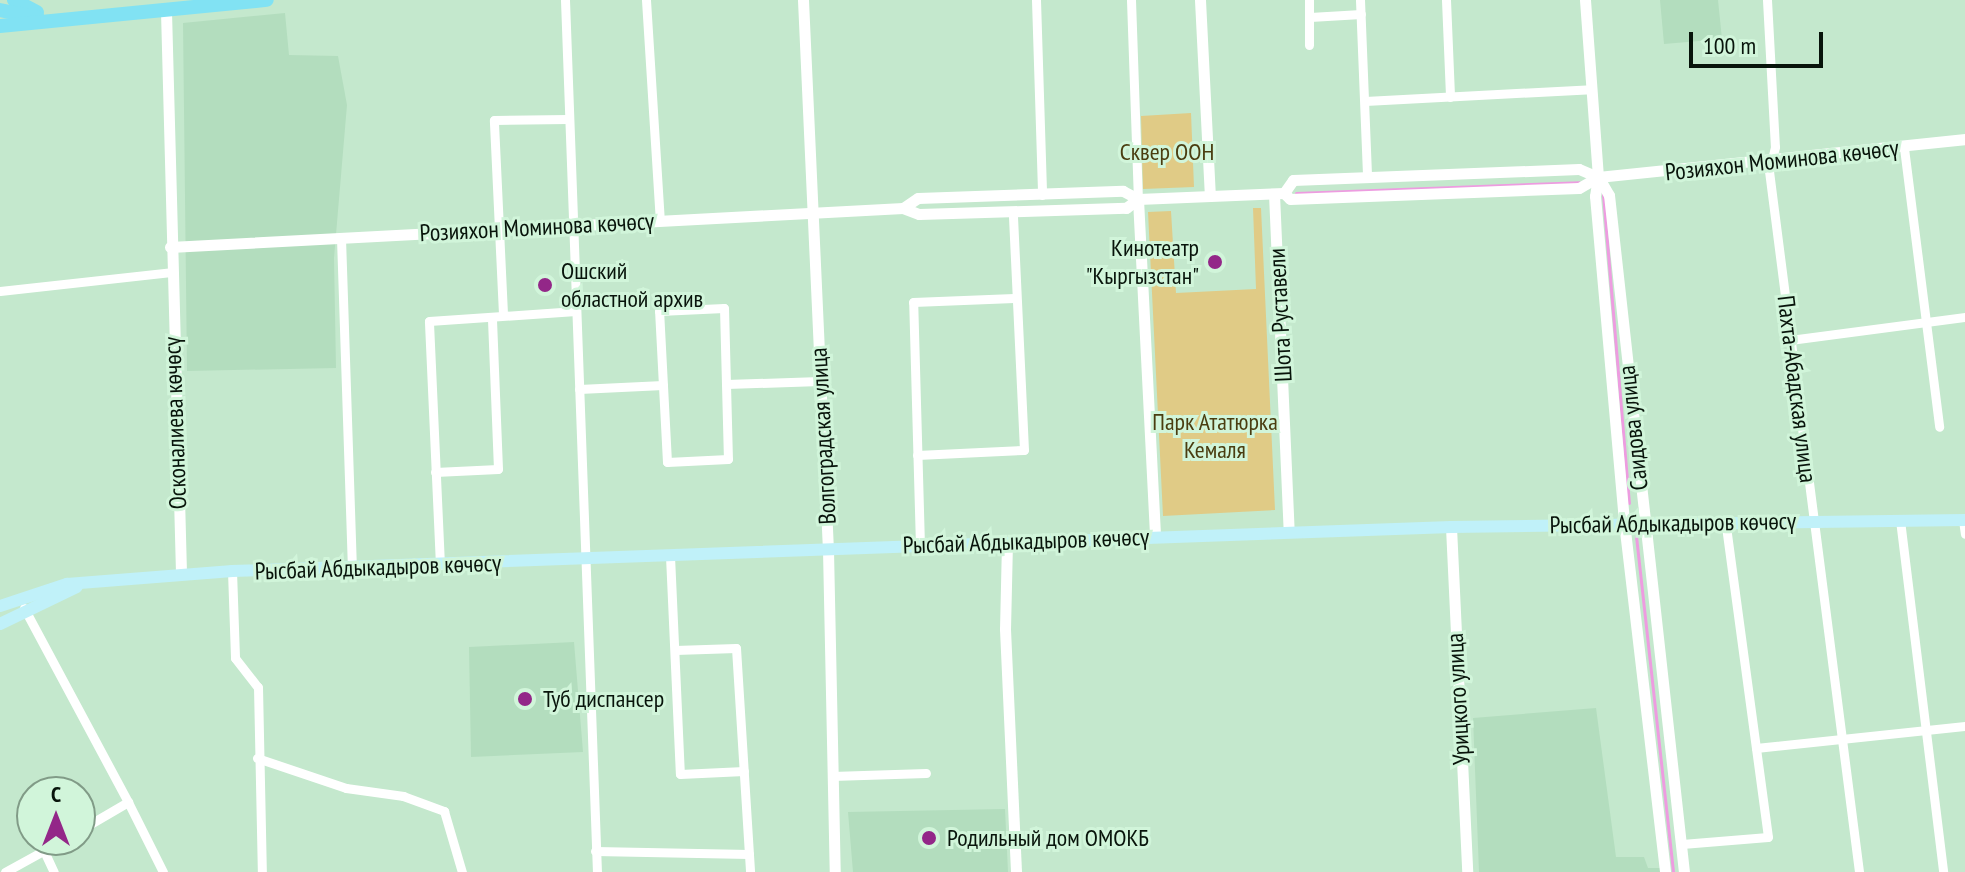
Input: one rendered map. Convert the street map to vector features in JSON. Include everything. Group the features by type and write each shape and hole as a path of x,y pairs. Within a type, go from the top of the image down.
{"main road":[{"path":"14,0 57,19"},
{"path":"0,26 267,0"},
{"path":"0,10 57,19"},
{"name":"Рысбай Абдыкадыров көчөсү","path":"0,606 19,597 87,582 232,571 1643,521 1964,520"},
{"name":"Рысбай Абдыкадыров көчөсү","path":"0,624 87,582"}],"street":[{"path":"565,0 597,872"},
{"path":"646,0 660,221"},
{"name":"Волгоградская улица","path":"803,0 828,550 835,872"},
{"path":"1036,0 1042,195"},
{"path":"1131,0 1155,536"},
{"path":"1200,0 1210,196"},
{"path":"1309,0 1309,45"},
{"path":"1360,0 1367,177"},
{"path":"1446,0 1450,97"},
{"name":"Саидова улица","path":"1585,0 1598,177 1595,196 1624,522 1665,872"},
{"name":"Пахта-Абадская улица","path":"1767,0 1772,161 1790,340 1859,872"},
{"name":"Осконалиева көчөсү","path":"166,11 181,574"},
{"path":"1310,17 1361,14"},
{"path":"1365,101 1591,89"},
{"path":"503,314 494,120 568,119"},
{"name":"Розияхон Моминова көчөсү","path":"903,208 918,198 1123,191 1138,199 1279,194 1290,199 1406,197 1579,188 1598,177 1904,148 1965,139"},
{"path":"1904,148 1939,427"},
{"name":"Розияхон Моминова көчөсү","path":"1279,194 1293,180 1579,169 1598,177"},
{"name":"Саидова улица","path":"1598,177 1609,195 1684,872"},
{"name":"Шота Руставели","path":"1279,194 1289,532"},
{"name":"Розияхон Моминова көчөсү","path":"170,247 903,208 919,214 1126,208 1138,199"},
{"path":"917,455 1024,450 1014,298 1013,213"},
{"path":"341,238 352,568"},
{"path":"0,291 171,272"},
{"path":"920,546 913,302 1014,298"},
{"path":"724,308 726,384 728,459 667,462 659,311 724,308"},
{"path":"440,565 429,321 576,311"},
{"path":"435,472 498,469 492,317"},
{"path":"1790,340 1965,317"},
{"path":"726,384 820,381"},
{"path":"579,389 663,385"},
{"path":"1900,520 1943,872"},
{"path":"1964,520 1965,534"},
{"path":"1682,844 1768,837 1725,521"},
{"name":"Урицкого улица","path":"1451,527 1467,872"},
{"path":"1007,542 1005,629 1016,872"},
{"path":"670,556 680,774 744,771"},
{"path":"232,571 235,658 258,687 257,758 262,872"},
{"path":"19,597 163,872"},
{"path":"675,650 736,648 750,872"},
{"path":"1756,748 1965,726"},
{"path":"257,758 346,788 403,796 444,811 462,872"},
{"path":"832,776 926,773"},
{"path":"96,821 128,802"},
{"path":"595,851 749,854"},
{"path":"5,872 35,856"}],"shaded area":[{"path":"1660,0 1718,0 1722,39 1664,44"},
{"path":"285,13 289,55 338,56 347,105 334,258 336,368 187,371 183,23"},
{"name":"Туб диспансер","path":"574,642 583,752 471,757 469,647"},
{"path":"1596,708 1616,857 1644,857 1648,868 1663,868 1663,872 1479,872 1473,718"},
{"name":"Родильный дом ОМОКБ","path":"1005,809 1008,872 853,872 848,812"}],"green space":[{"name":"Сквер ООН","path":"1191,113 1194,187 1143,189 1141,116"},
{"name":"Парк Ататюрка Кемаля","path":"1253,208 1261,208 1275,510 1163,516 1148,212 1171,211 1176,293 1256,289"}],"waterway":[{"path":"1296,193 1579,182"},
{"path":"1603,194 1629,503"},
{"path":"1636,536 1673,872"}],"place":[{"name":"Кинотеатр \"Кыргызстан\"","path":"1215,262"},
{"name":"Ошский областной архив","path":"545,285"},
{"name":"Туб диспансер","path":"525,699"},
{"name":"Родильный дом ОМОКБ","path":"929,838"}]}
